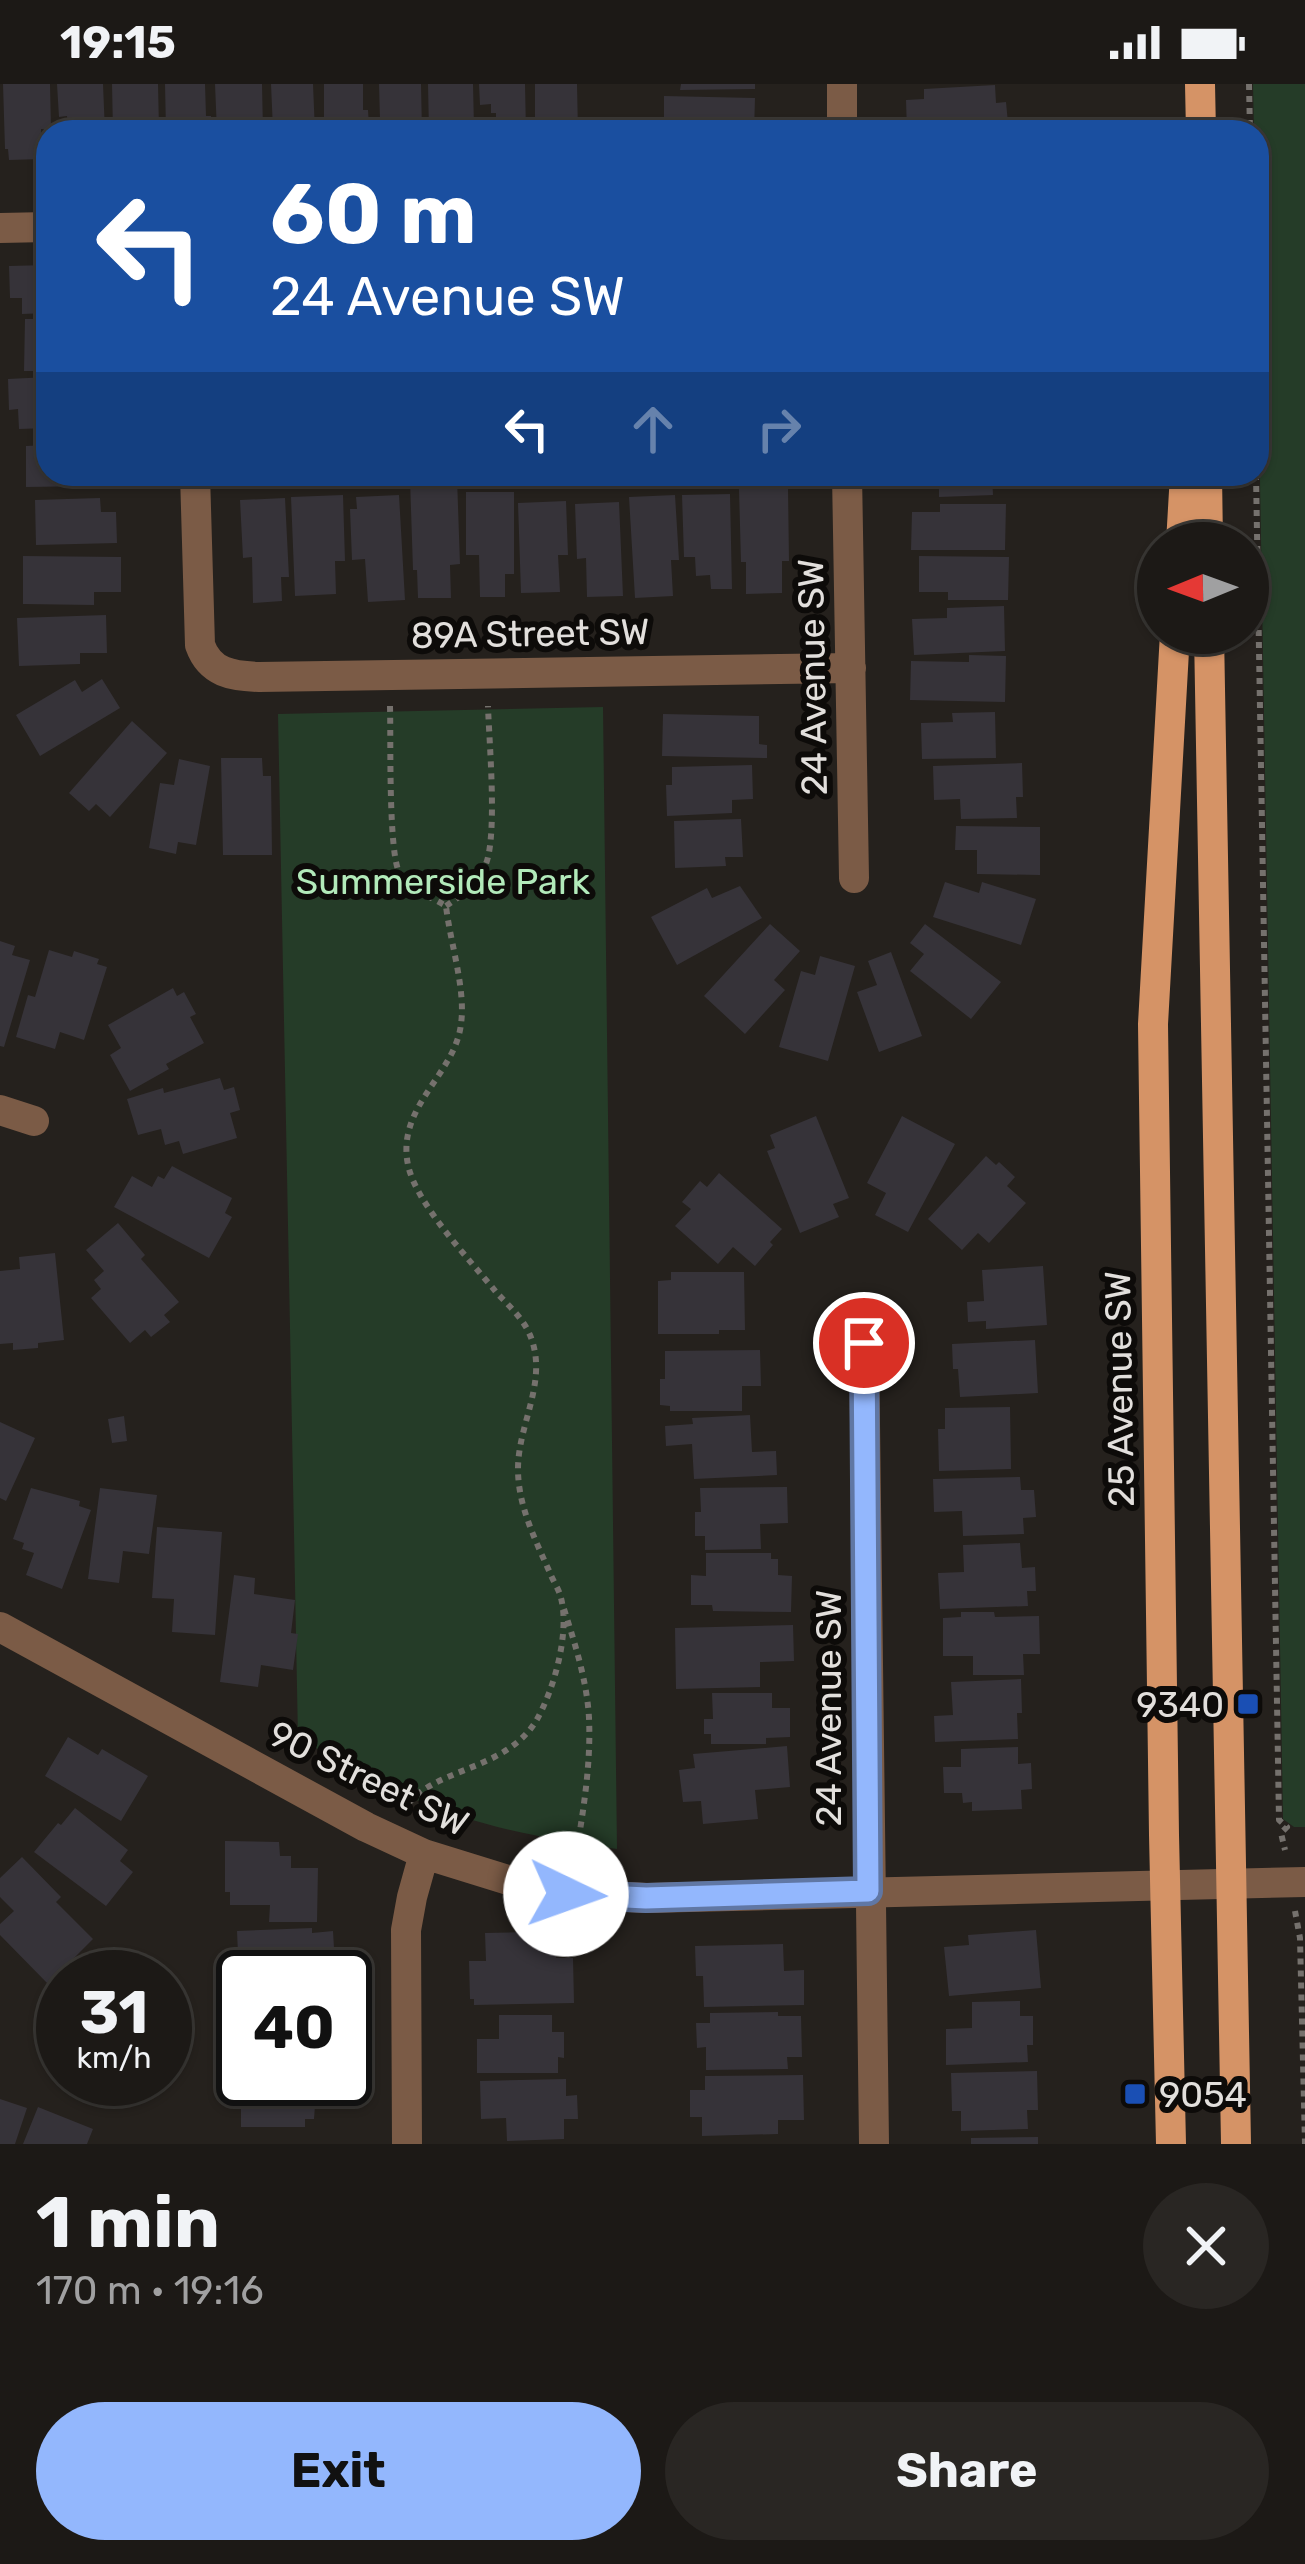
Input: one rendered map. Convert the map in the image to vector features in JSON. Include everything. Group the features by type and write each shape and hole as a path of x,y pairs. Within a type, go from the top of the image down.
{"main road":[{"path":"1200,84 1201,120"},
{"path":"1182,522 1184,486"},
{"path":"1207,486 1208,522"},
{"name":"25 Avenue SW","path":"1172,2144 1153,1024 1174,654"},
{"path":"1209,654 1236,2144"}],"street":[{"path":"842,84 842,120"},
{"path":"0,227 36,227"},
{"name":"89A Street SW","path":"195,486 198,628 204,655 226,674 851,668"},
{"name":"24 Avenue SW","path":"847,486 854,878"},
{"path":"0,1109 34,1121"},
{"name":"24 Avenue SW","path":"864,1343 874,2144"},
{"name":"90 Street SW","path":"0,1627 366,1827 424,1854 534,1888 646,1898 1305,1882"},
{"path":"407,2144 406,1930 424,1854"}],"path":[{"path":"1250,84 1250,120"},
{"path":"1256,486 1279,1820 1287,1827 1281,1833"},
{"path":"446,906 476,881 490,852 487,672"},
{"path":"389,674 397,871 446,906 461,1004 457,1040 412,1120 406,1158 417,1191 529,1332 537,1370 518,1462 519,1488 533,1536 562,1600 589,1715 585,1801 577,1849"},
{"path":"401,1814 417,1793 494,1760 534,1723 548,1696 562,1645 562,1600"},
{"path":"1300,1938 1305,2144"}],"green space":[{"path":"1253,84 1305,84 1305,1827 1294,1827 1283,1819 1263,654 1269,654 1269,522 1261,522 1260,486 1269,486 1269,120 1254,120"},
{"name":"Summerside Park","path":"603,707 617,1849 518,1832 439,1809 298,1738 278,714"}],"building":[{"path":"3,84 50,84 51,120 36,120 36,159 9,160"},
{"path":"57,84 103,84 104,120 59,117"},
{"path":"112,84 158,84 159,120 113,120"},
{"path":"165,84 205,84 206,116 211,120 166,120"},
{"path":"215,84 262,84 263,120 216,120"},
{"path":"271,84 313,84 314,120 273,120"},
{"path":"324,84 363,84 363,110 368,110 369,120 324,120"},
{"path":"379,84 421,84 422,120 380,120"},
{"path":"428,84 473,84 474,120 429,120"},
{"path":"479,84 525,84 526,120 496,120 491,104 480,105"},
{"path":"535,84 577,84 578,120 535,120"},
{"path":"681,84 755,84 755,89 680,90"},
{"path":"995,85 996,103 1006,102 1008,120 907,120 906,100 924,99 924,89"},
{"path":"664,96 755,98 754,120 664,120"},
{"path":"36,265 36,313 22,314 22,298 10,298 9,266"},
{"path":"25,319 36,319 36,371 24,371"},
{"path":"36,378 36,428 19,429 18,409 9,410 8,379"},
{"path":"26,446 36,446 36,486 92,486 26,487"},
{"path":"410,486 457,486 460,564 450,565 451,598 418,598 417,570 413,570"},
{"path":"939,486 993,486 993,495 939,497"},
{"path":"788,488 789,561 782,561 782,593 746,594 739,489"},
{"path":"466,492 514,492 514,574 505,574 505,597 480,597 479,555 466,555"},
{"path":"730,494 732,589 711,589 710,575 696,576 695,557 684,557 682,495"},
{"path":"343,495 345,561 335,561 336,594 295,596 291,497"},
{"path":"399,495 405,600 368,602 365,559 352,560 350,509 357,509 356,497"},
{"path":"675,495 679,560 671,560 673,596 635,598 629,497"},
{"path":"100,498 101,512 116,512 117,543 36,545 35,500"},
{"path":"285,498 289,577 281,577 282,601 253,603 252,557 243,558 240,500"},
{"path":"566,501 568,555 558,555 560,592 521,593 518,503"},
{"path":"619,502 623,596 587,597 586,558 577,559 575,504"},
{"path":"940,504 1006,504 1005,550 911,550 912,512 940,512"},
{"path":"23,556 121,557 121,592 94,592 94,605 23,604"},
{"path":"919,556 1009,557 1008,600 948,600 948,592 919,592"},
{"path":"1004,606 1005,651 914,655 912,619 947,618 947,608"},
{"path":"106,615 107,653 80,653 80,664 19,666 17,618"},
{"path":"969,655 1006,656 1005,702 910,700 911,661 969,662"},
{"path":"102,679 120,708 40,756 16,715 75,680 82,692"},
{"path":"995,712 996,758 922,759 921,723 953,722 952,713"},
{"path":"663,714 759,716 759,744 767,745 767,758 662,756"},
{"path":"132,721 167,753 110,817 96,804 89,811 69,793"},
{"path":"221,758 262,758 263,776 271,776 272,855 223,855"},
{"path":"179,759 210,766 196,845 178,842 176,854 149,848 160,783 174,785"},
{"path":"1022,763 1023,797 1016,797 1017,818 961,819 960,799 934,800 933,766"},
{"path":"752,765 753,799 732,800 732,813 667,816 666,785 672,785 672,767"},
{"path":"741,819 743,857 725,857 726,866 675,868 674,821"},
{"path":"956,826 1040,827 1040,875 977,874 977,850 955,850"},
{"path":"945,882 979,893 982,882 1036,899 1021,945 933,917"},
{"path":"740,886 762,918 677,965 651,917 707,888 712,898"},
{"path":"770,924 800,951 774,980 785,990 745,1034 704,996"},
{"path":"925,924 1001,982 971,1019 910,971 924,954 910,943"},
{"path":"0,941 15,946 12,955 30,960 4,1047 0,1046"},
{"path":"49,950 72,957 74,951 99,959 97,964 107,967 84,1040 60,1032 55,1049 16,1037 28,995 35,997"},
{"path":"891,952 922,1036 879,1052 857,992 877,985 868,961"},
{"path":"820,956 855,966 828,1061 779,1047 801,971 815,975"},
{"path":"173,988 177,996 184,992 204,1043 130,1091 110,1055 121,1048 108,1025"},
{"path":"220,1078 224,1090 234,1087 240,1110 230,1113 237,1138 183,1154 179,1141 165,1145 161,1129 138,1135 127,1099"},
{"path":"816,1116 849,1198 833,1204 839,1217 800,1233 767,1151 775,1148 770,1135"},
{"path":"902,1116 955,1144 908,1232 875,1215 886,1193 867,1183"},
{"path":"986,1156 1015,1177 1007,1186 1026,1203 989,1243 978,1233 962,1250 928,1219"},
{"path":"172,1166 232,1198 225,1213 232,1217 209,1258 114,1207 132,1176 152,1187"},
{"path":"719,1173 782,1229 755,1266 733,1247 718,1264 675,1226 691,1209 682,1202 700,1181 707,1187"},
{"path":"118,1223 145,1255 141,1259 179,1302 164,1315 170,1322 151,1337 145,1330 130,1343 91,1298 101,1289 94,1280 104,1271 86,1250"},
{"path":"55,1253 64,1340 13,1350 13,1343 0,1344 0,1271 20,1269 19,1257"},
{"path":"1043,1266 1047,1325 986,1329 986,1321 968,1322 967,1302 984,1301 982,1270"},
{"path":"671,1272 744,1272 745,1330 658,1334 658,1281 671,1280"},
{"path":"1035,1340 1038,1393 960,1397 952,1344"},
{"path":"760,1350 761,1386 742,1386 742,1411 670,1411 670,1406 660,1405 665,1351"},
{"path":"1010,1407 1011,1469 939,1471 938,1429 945,1429 945,1408"},
{"path":"750,1415 752,1452 776,1451 777,1475 694,1479 692,1444 666,1446 665,1426 693,1424 692,1418"},
{"path":"124,1416 127,1441 112,1443 108,1419"},
{"path":"0,1422 35,1438 6,1501 0,1498"},
{"path":"1020,1477 1021,1490 1034,1490 1036,1517 1023,1518 1024,1534 963,1536 962,1511 934,1512 933,1479"},
{"path":"787,1487 788,1523 760,1524 761,1549 705,1550 705,1536 695,1536 700,1488"},
{"path":"31,1488 80,1501 79,1506 91,1510 62,1589 26,1575 34,1553 13,1539"},
{"path":"100,1488 157,1495 149,1554 123,1551 119,1583 88,1579"},
{"path":"157,1527 222,1532 215,1635 172,1632 174,1599 152,1598"},
{"path":"1020,1543 1022,1568 1035,1567 1036,1591 1027,1591 1028,1606 940,1609 938,1573 964,1572 963,1545"},
{"path":"706,1553 771,1553 771,1559 778,1559 778,1575 792,1576 791,1612 713,1611 712,1605 691,1605 691,1575 706,1576"},
{"path":"234,1575 255,1578 254,1594 295,1600 291,1633 298,1634 293,1670 261,1665 258,1687 220,1682"},
{"path":"961,1612 1039,1616 1040,1654 1023,1654 1024,1675 973,1675 973,1656 943,1656 943,1618 961,1617"},
{"path":"793,1625 794,1661 760,1662 760,1687 676,1689 675,1628"},
{"path":"1021,1679 1018,1739 935,1742 934,1716 953,1715 951,1682"},
{"path":"712,1693 772,1693 772,1708 790,1708 790,1737 766,1738 766,1744 711,1744 711,1734 704,1734 704,1719 713,1719"},
{"path":"68,1737 98,1755 102,1749 148,1776 121,1821 45,1776"},
{"path":"787,1746 790,1787 755,1790 758,1819 703,1824 701,1801 683,1802 679,1770 695,1768 693,1754"},
{"path":"1018,1747 1018,1764 1031,1763 1032,1789 1021,1790 1022,1809 972,1811 972,1802 963,1803 962,1793 944,1793 943,1767 961,1767 961,1749"},
{"path":"75,1808 128,1850 120,1861 133,1872 106,1906 34,1852"},
{"path":"225,1841 279,1842 280,1856 291,1856 291,1868 318,1868 317,1922 269,1922 270,1905 230,1905 230,1892 225,1892"},
{"path":"22,1857 61,1897 56,1902 93,1939 82,1950 36,1950 36,1972 0,1935 0,1924 14,1911 0,1897 0,1878"},
{"path":"1036,1930 1041,1988 949,1996 944,1947 969,1945 968,1935"},
{"path":"237,1931 333,1931 334,1950 238,1950"},
{"path":"526,1932 526,1936 555,1936 556,1958 573,1958 574,2003 474,2005 469,1961 486,1961 485,1933"},
{"path":"783,1944 784,1971 804,1970 804,2005 704,2007 695,1946"},
{"path":"1020,2001 1020,2016 1033,2016 1028,2062 946,2065 946,2029 972,2028 972,2002"},
{"path":"778,2012 778,2016 801,2016 802,2057 787,2057 788,2069 706,2070 706,2047 697,2048 696,2023 710,2023 710,2013"},
{"path":"499,2015 552,2015 552,2032 564,2032 564,2058 558,2057 558,2073 477,2073 477,2039 499,2039"},
{"path":"1037,2071 1038,2110 1027,2110 1028,2129 961,2131 961,2111 952,2111 951,2073"},
{"path":"803,2075 804,2120 778,2120 778,2134 702,2136 702,2117 690,2117 690,2090 705,2090 705,2076"},
{"path":"566,2079 566,2096 577,2095 578,2119 564,2119 564,2139 507,2141 506,2118 481,2119 480,2081"},
{"path":"0,2099 27,2108 15,2144 0,2144"},
{"path":"241,2106 315,2106 314,2119 305,2119 305,2127 241,2127"},
{"path":"38,2107 93,2129 87,2144 23,2144"},
{"path":"1038,2137 1038,2144 971,2144 971,2138"}],"place":[{"name":"9340","path":"1248,1704"},
{"name":"9054","path":"1135,2094"}],"route":[{"path":"566,1894 646,1898 868,1891 864,1343"}]}
